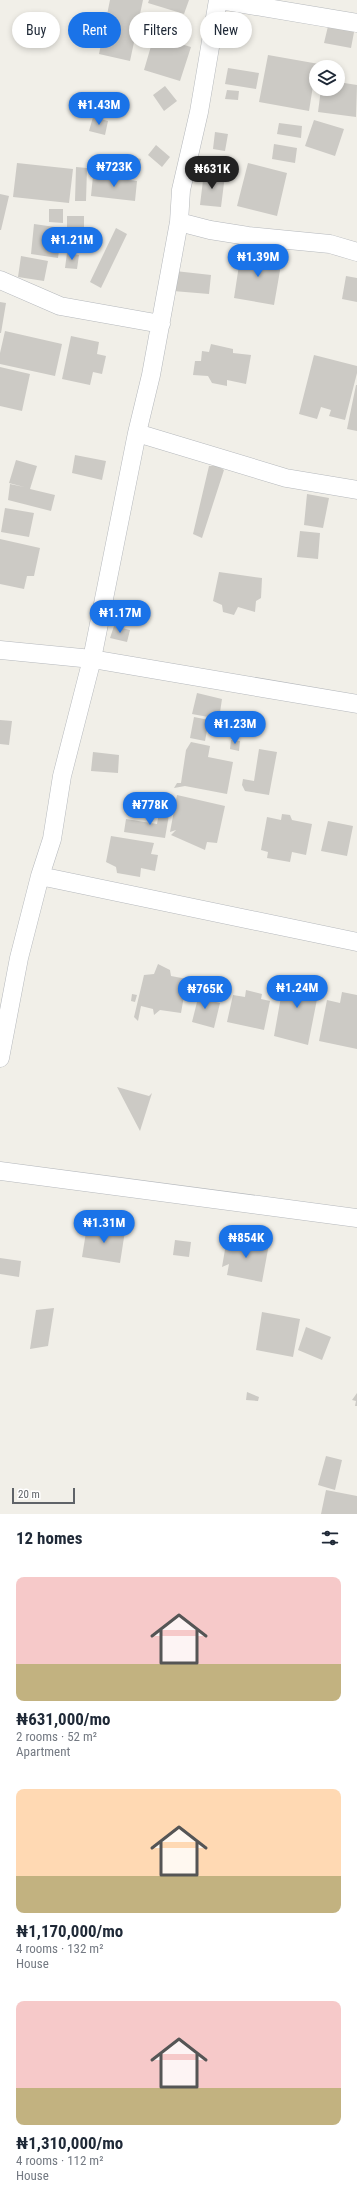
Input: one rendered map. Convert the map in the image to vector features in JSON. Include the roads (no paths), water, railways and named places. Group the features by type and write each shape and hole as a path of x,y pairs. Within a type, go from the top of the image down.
{"street":[{"path":"0,1058 19,958 40,876 52,839 62,776 92,659 137,433 161,324 179,222 181,190 199,112 219,0 357,23"},
{"path":"179,222 210,230 248,236 330,244 357,252"},
{"path":"0,280 60,306 161,324"},
{"path":"137,433 286,478 357,490"},
{"path":"0,650 92,659 357,704"},
{"path":"40,876 357,942"},
{"path":"0,1171 357,1218"}]}
